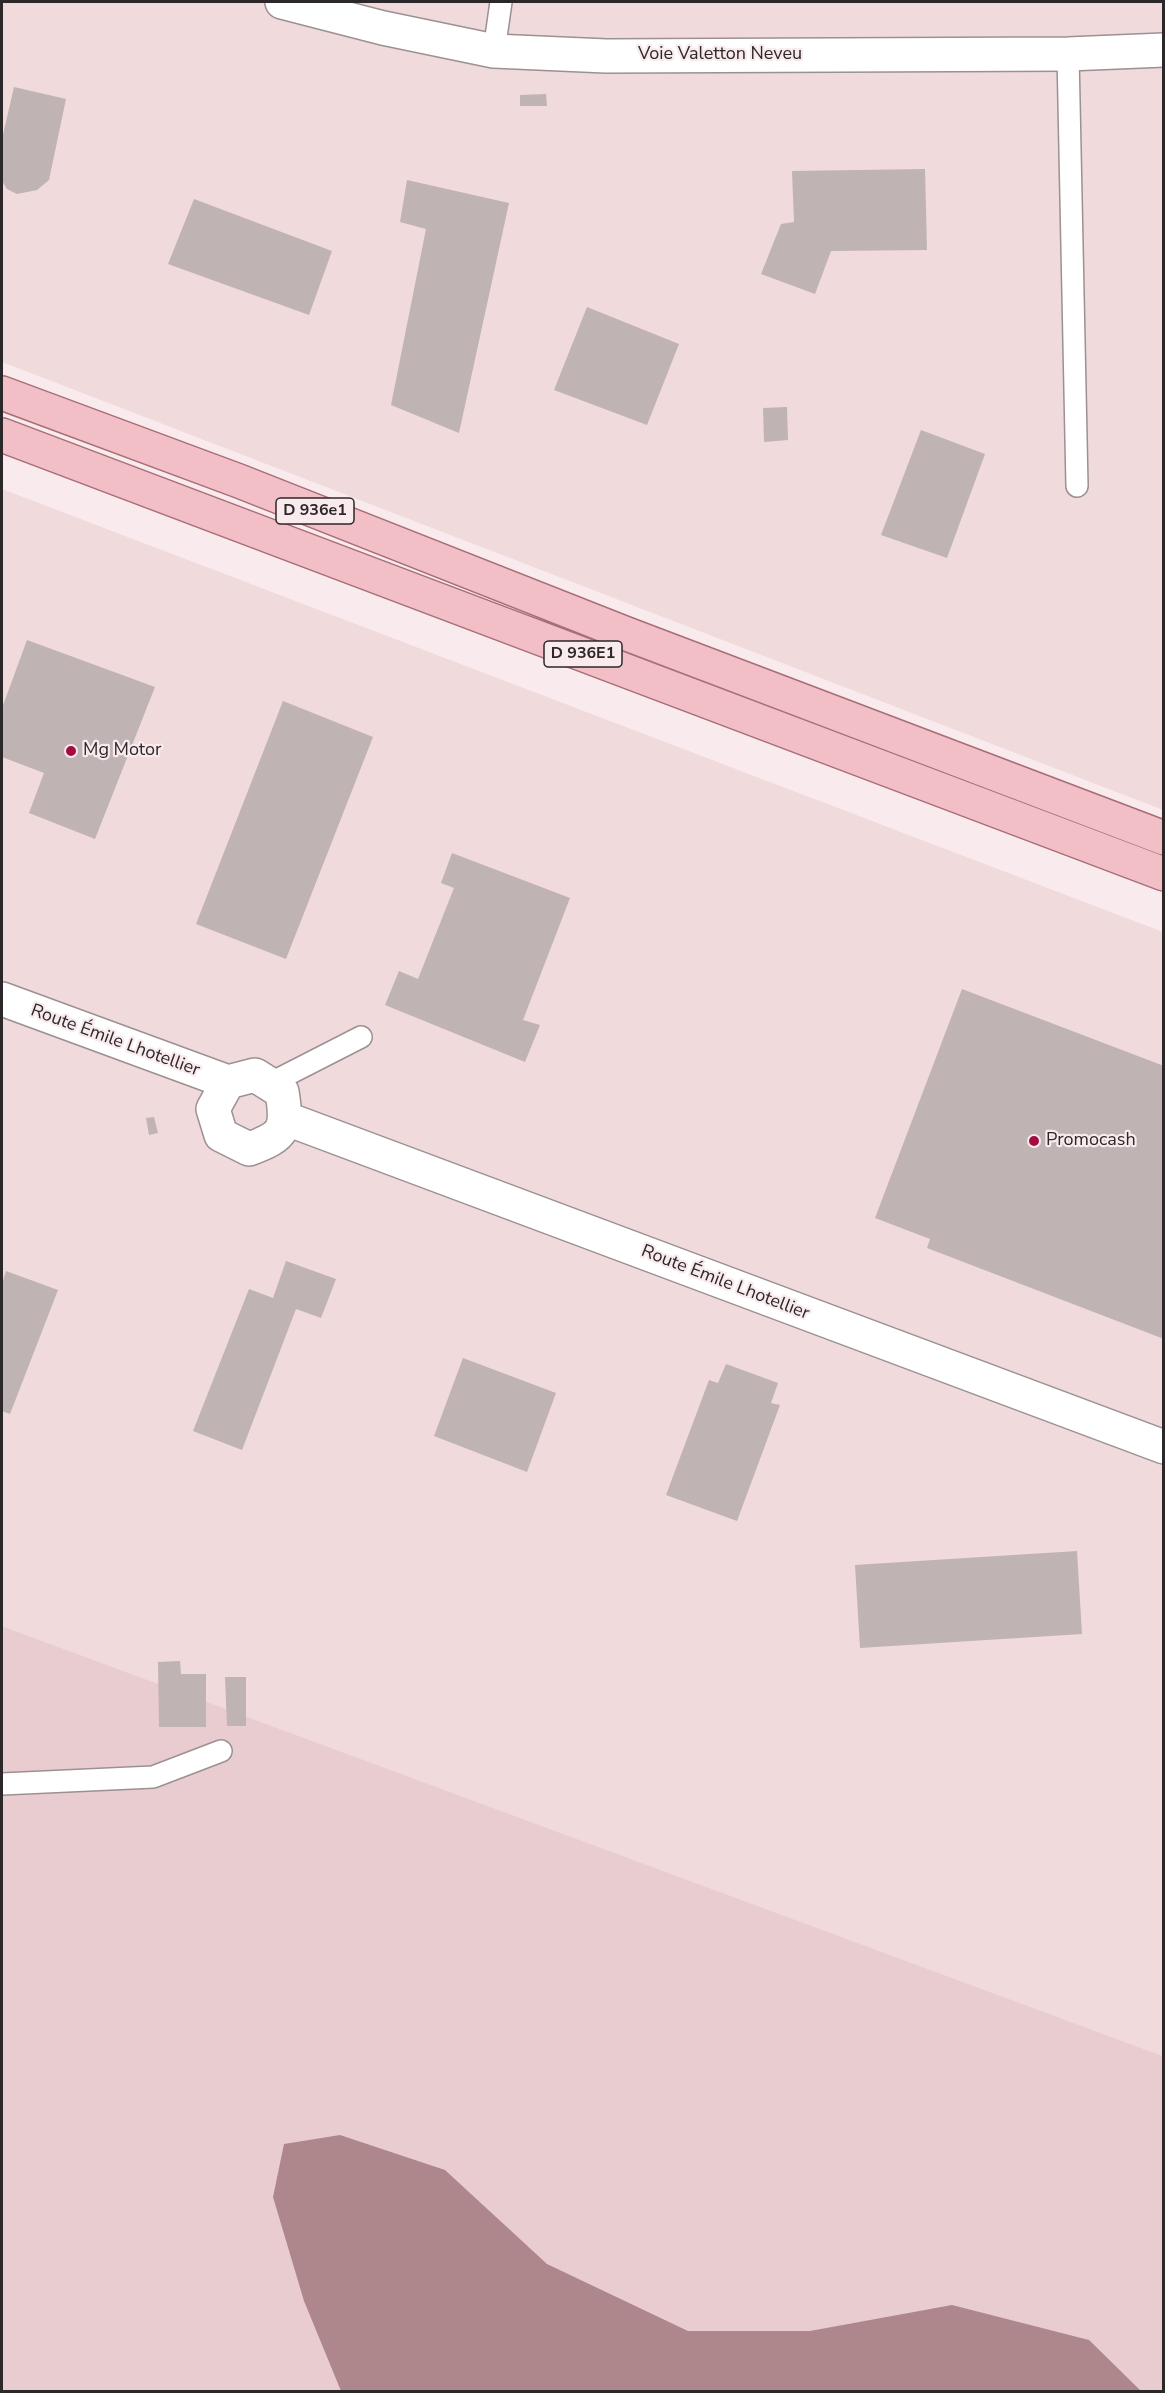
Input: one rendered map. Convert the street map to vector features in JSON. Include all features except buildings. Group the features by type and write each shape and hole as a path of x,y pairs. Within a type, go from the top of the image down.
{"main road":[{"name":"D 936e1","path":"2,393 239,481 627,634"},
{"name":"D 936E1","path":"2,435 1164,874"},
{"name":"D 936E1","path":"627,634 1164,838"}],"street":[{"name":"Voie Valetton Neveu","path":"282,2 383,28 494,51 606,56 1068,54 1164,50"},
{"name":"Route Émile Lhotellier","path":"2,999 228,1082"},
{"path":"255,1075 269,1084 282,1092 287,1119 275,1140 249,1149 221,1135 213,1109 228,1082 255,1075"},
{"name":"Route Émile Lhotellier","path":"287,1119 1164,1447"}],"lane":[{"path":"494,51 501,2"},
{"path":"1068,54 1077,486"},
{"path":"269,1084 361,1037"},
{"path":"2,1784 153,1777 221,1751"}],"shaded area":[{"path":"2,2 1163,2 1163,810 2,362"},
{"path":"2,489 1163,932 1163,2056 2,1626"},
{"path":"2,1626 1163,2056 1163,2391 2,2391"},
{"path":"340,2135 445,2170 547,2264 688,2331 810,2331 952,2305 1089,2340 1141,2391 341,2391 304,2301 273,2197 284,2144"}],"place":[{"name":"Mg Motor","path":"71,751"},
{"name":"Promocash","path":"1034,1141"}]}
